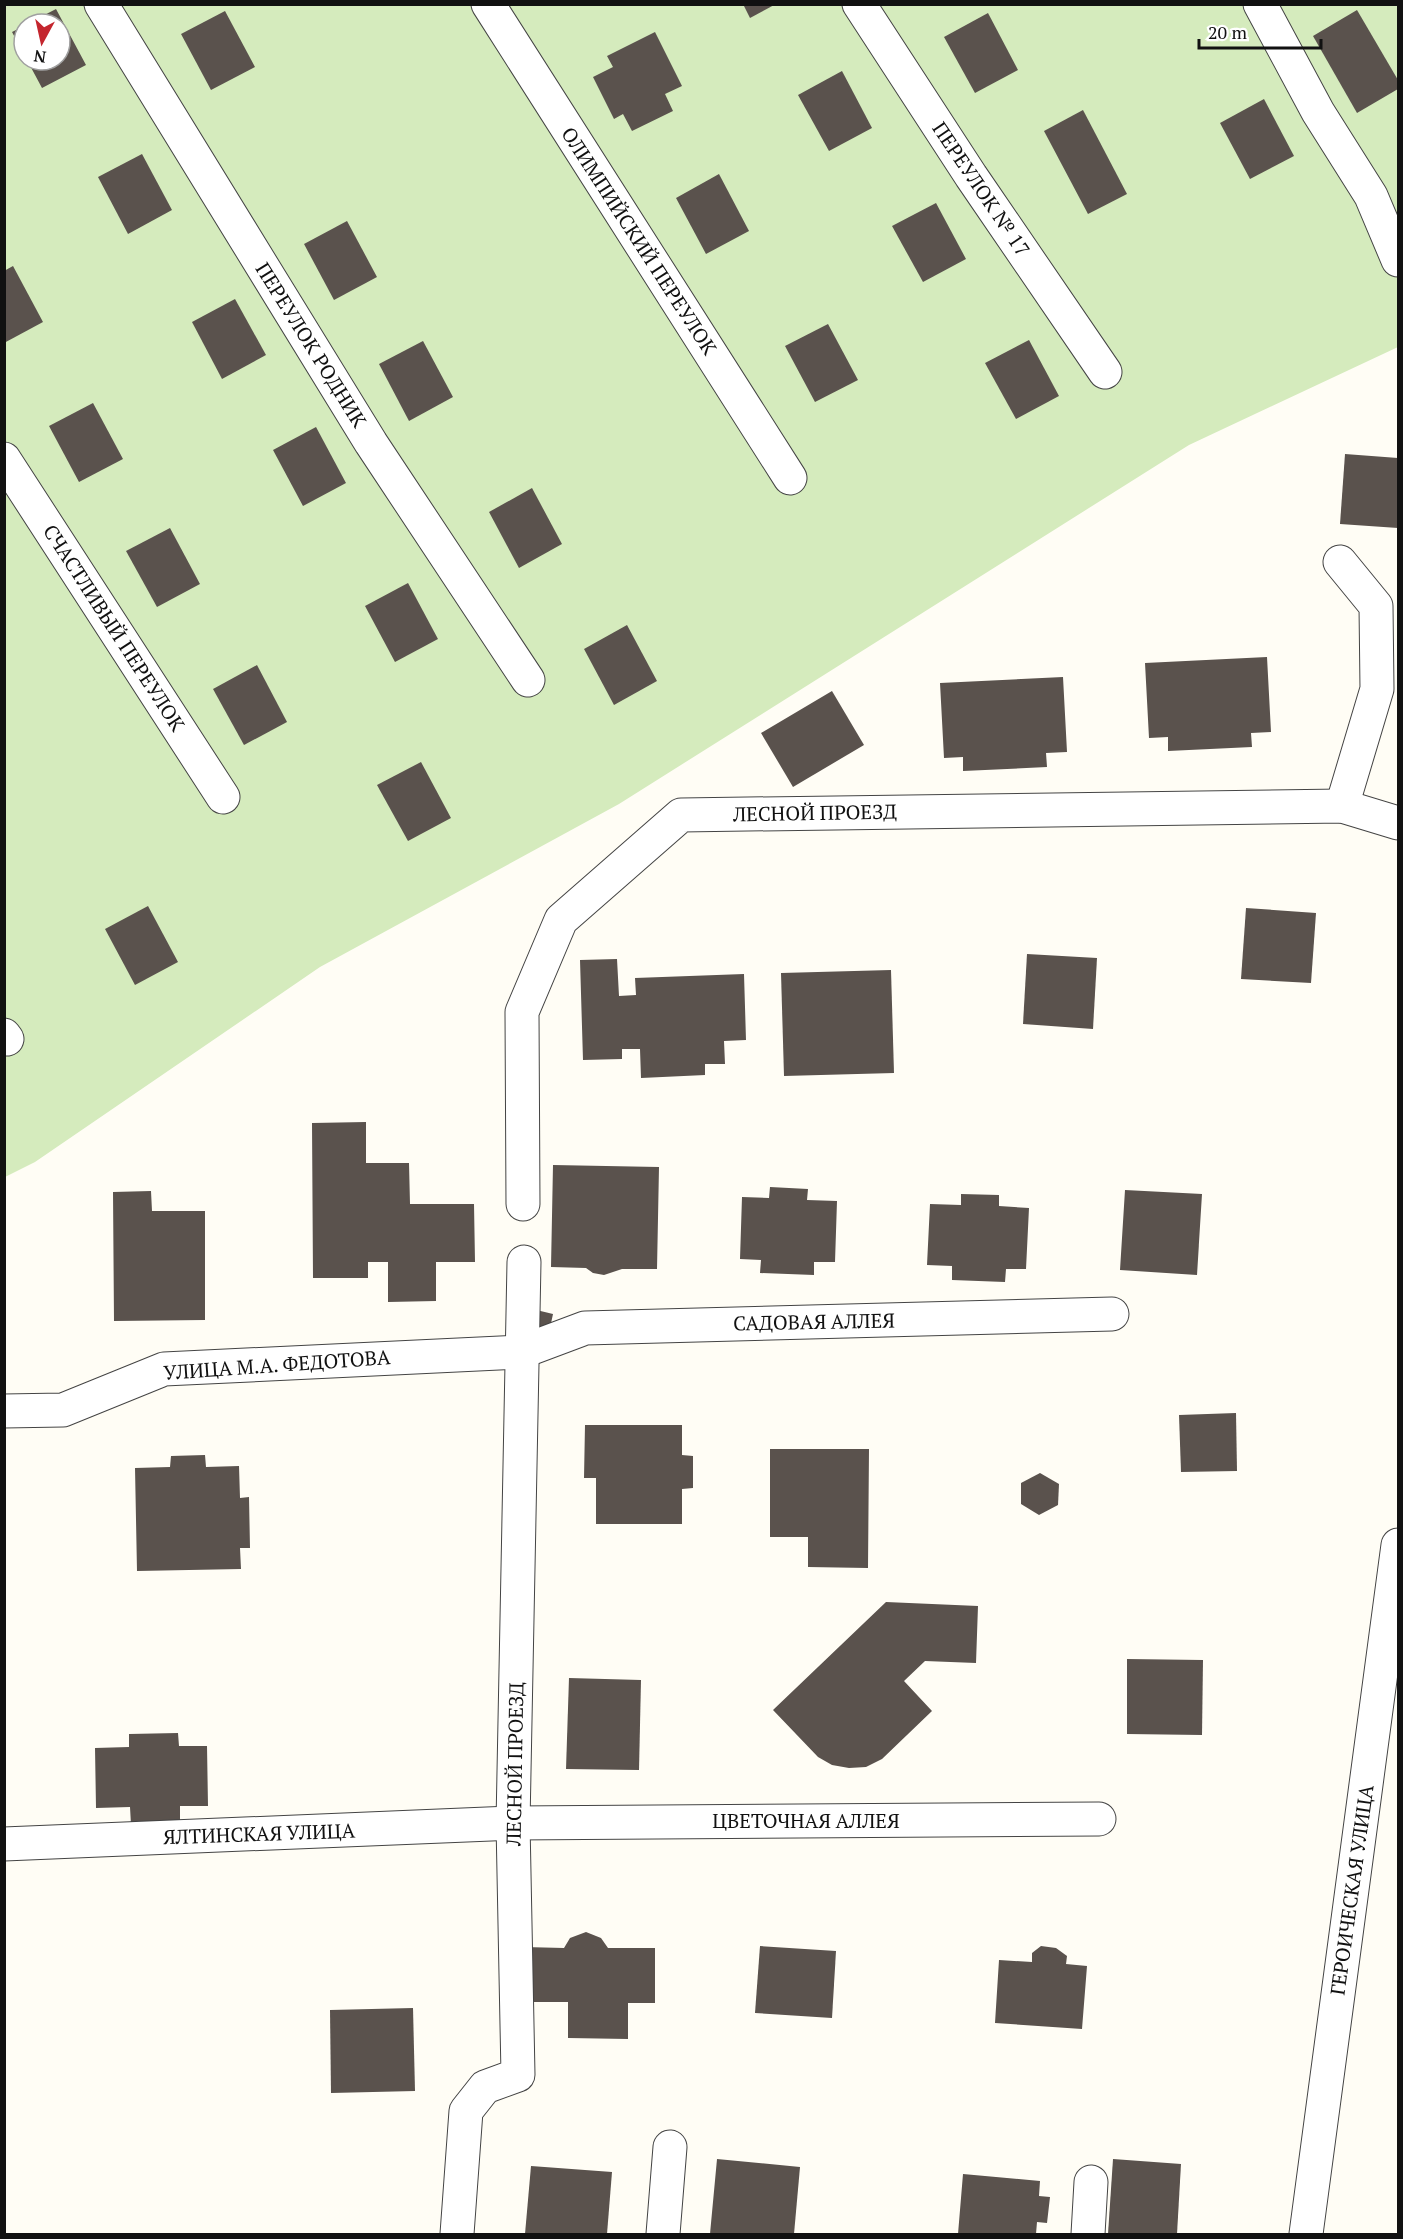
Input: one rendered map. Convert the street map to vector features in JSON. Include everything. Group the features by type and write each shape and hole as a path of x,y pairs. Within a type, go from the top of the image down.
{"street":[{"name":"ПЕРЕУЛОК РОДНИК","path":"101,4 371,443 528,680"},
{"name":"ОЛИМПИЙСКИЙ ПЕРЕУЛОК","path":"488,4 790,478"},
{"name":"ПЕРЕУЛОК № 17","path":"859,4 971,176 1105,372"},
{"path":"1260,4 1318,112 1371,196 1398,260"},
{"name":"СЧАСТЛИВЫЙ ПЕРЕУЛОК","path":"4,459 223,797"},
{"path":"1340,562 1376,606 1377,689 1342,806"},
{"name":"ЛЕСНОЙ ПРОЕЗД","path":"524,1204 522,1011 561,920 681,814 1342,806 1398,823"},
{"name":"ЛЕСНОЙ ПРОЕЗД","path":"457,2235 466,2111 485,2087 519,2075 513,1823 524,1262"},
{"name":"САДОВАЯ АЛЛЕЯ","path":"521,1352 585,1328 1112,1314"},
{"name":"УЛИЦА М.А. ФЕДОТОВА","path":"4,1411 63,1410 164,1369 521,1352"},
{"name":"ГЕРОИЧЕСКАЯ УЛИЦА","path":"1306,2235 1398,1545"},
{"name":"ЦВЕТОЧНАЯ АЛЛЕЯ","path":"513,1823 1099,1819"},
{"name":"ЯЛТИНСКАЯ УЛИЦА","path":"4,1844 513,1823"},
{"path":"663,2235 670,2147"},
{"path":"1088,2235 1091,2182"}],"green space":[{"path":"5,5 1398,5 1398,347 1189,445 619,804 320,967 35,1162 5,1177"}],"building":[{"path":"743,4 776,4 750,18"},
{"path":"1357,10 1398,80 1398,89 1357,113 1313,36"},
{"path":"225,11 255,67 211,90 181,34"},
{"path":"988,13 1018,70 975,93 944,37"},
{"path":"655,32 682,86 665,94 673,111 632,131 623,114 614,119 593,77 613,67 607,56"},
{"path":"72,39 86,65 42,88 33,72 72,72"},
{"path":"842,71 872,128 829,151 798,95"},
{"path":"1264,99 1294,156 1250,179 1220,123"},
{"path":"1083,110 1127,194 1088,214 1044,131"},
{"path":"142,154 172,210 128,234 98,177"},
{"path":"719,174 749,231 706,254 676,198"},
{"path":"936,203 966,259 923,282 892,226"},
{"path":"347,221 377,277 334,300 304,244"},
{"path":"13,266 43,322 4,343 4,271"},
{"path":"235,299 266,355 222,379 192,322"},
{"path":"828,324 858,380 815,402 785,346"},
{"path":"1029,340 1059,396 1016,419 985,363"},
{"path":"423,341 453,397 409,421 379,364"},
{"path":"93,403 123,459 79,482 49,426"},
{"path":"316,427 346,483 303,506 273,450"},
{"path":"1345,454 1398,458 1398,528 1340,524"},
{"path":"532,488 562,544 519,568 489,512"},
{"path":"170,528 200,584 157,607 126,551"},
{"path":"408,583 438,639 395,662 365,606"},
{"path":"627,625 657,681 614,705 584,649"},
{"path":"1267,657 1271,732 1251,733 1252,747 1168,751 1168,737 1149,738 1145,663"},
{"path":"257,665 287,722 244,745 213,689"},
{"path":"1063,677 1067,752 1046,753 1047,767 963,771 963,757 944,758 940,683"},
{"path":"832,691 864,745 793,787 761,733"},
{"path":"421,762 451,818 408,841 377,785"},
{"path":"148,906 178,962 135,985 105,929"},
{"path":"1246,908 1316,913 1311,983 1241,979"},
{"path":"1027,954 1097,958 1093,1029 1023,1024"},
{"path":"617,959 619,996 636,995 635,978 744,974 746,1040 724,1041 725,1064 705,1064 705,1075 641,1078 640,1049 622,1049 622,1059 583,1060 580,960"},
{"path":"891,970 894,1073 784,1076 781,973"},
{"path":"366,1122 366,1163 409,1163 410,1204 474,1204 475,1262 436,1262 436,1301 388,1302 388,1262 368,1262 368,1278 313,1278 312,1123"},
{"path":"553,1165 659,1167 657,1269 622,1269 604,1275 593,1273 586,1268 551,1267"},
{"path":"770,1187 808,1189 807,1200 837,1201 835,1262 814,1262 814,1275 760,1273 761,1260 740,1259 742,1197 769,1198"},
{"path":"1125,1190 1202,1194 1197,1275 1120,1270"},
{"path":"151,1191 152,1211 205,1211 205,1320 114,1321 113,1192"},
{"path":"961,1194 999,1195 999,1206 1029,1208 1026,1269 1006,1269 1005,1282 952,1280 952,1266 927,1265 930,1204 961,1205"},
{"path":"528,1308 553,1314 550,1328 524,1323"},
{"path":"1236,1413 1237,1471 1181,1472 1179,1415"},
{"path":"585,1425 682,1425 682,1455 693,1456 693,1488 682,1489 682,1524 596,1524 596,1478 584,1478"},
{"path":"770,1449 869,1449 868,1568 808,1567 808,1537 770,1537"},
{"path":"205,1455 206,1467 239,1466 240,1498 249,1497 250,1548 240,1548 241,1569 137,1571 135,1468 170,1467 171,1456"},
{"path":"1040,1473 1059,1484 1058,1505 1039,1515 1021,1504 1021,1483"},
{"path":"886,1602 978,1606 976,1663 925,1661 904,1681 932,1711 882,1759 866,1767 849,1768 832,1765 818,1757 773,1710"},
{"path":"1127,1659 1203,1660 1202,1735 1127,1734"},
{"path":"569,1678 641,1680 639,1770 566,1769"},
{"path":"178,1733 179,1746 207,1746 208,1806 180,1806 180,1824 131,1825 130,1807 96,1808 95,1748 129,1747 129,1734"},
{"path":"586,1932 601,1938 608,1948 655,1948 655,2003 628,2003 628,2039 568,2038 568,2002 523,2002 524,1947 564,1948 570,1938"},
{"path":"760,1946 836,1951 832,2018 755,2013"},
{"path":"1041,1946 1056,1948 1067,1956 1066,1964 1087,1966 1082,2029 995,2023 999,1960 1032,1962 1032,1953"},
{"path":"413,2008 415,2091 331,2093 330,2010"},
{"path":"717,2159 800,2167 794,2234 710,2234"},
{"path":"1113,2159 1181,2164 1177,2234 1108,2234"},
{"path":"531,2166 612,2172 607,2234 525,2234"},
{"path":"963,2174 1040,2181 1039,2196 1050,2197 1047,2223 1037,2222 1036,2234 958,2234"}]}
